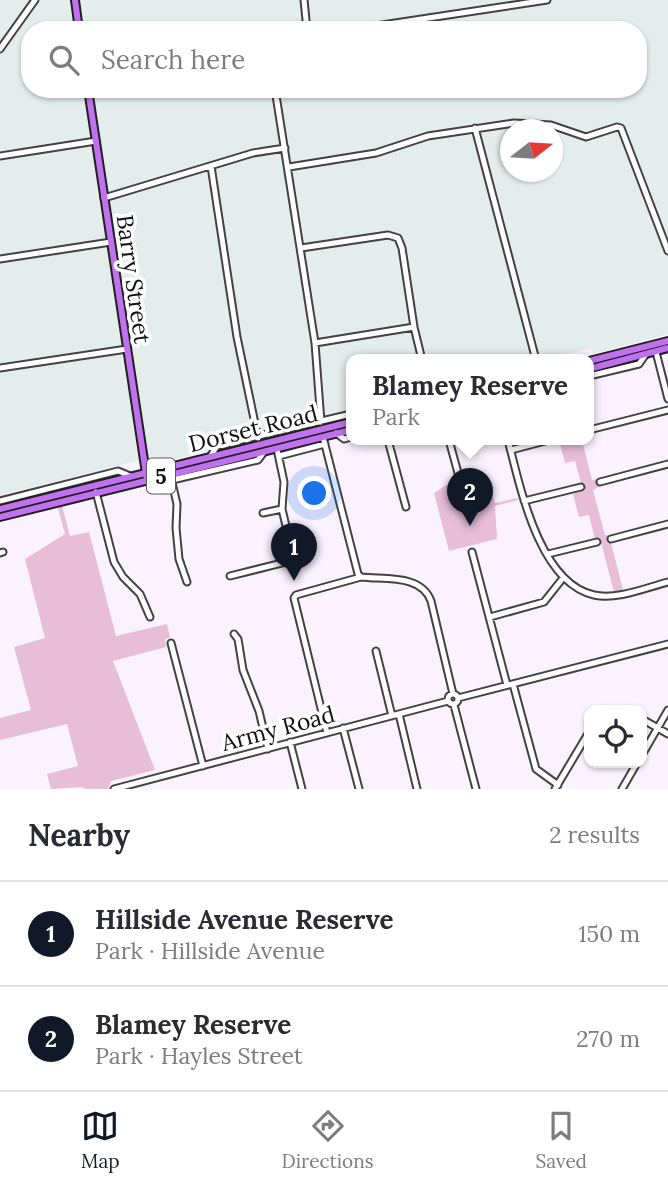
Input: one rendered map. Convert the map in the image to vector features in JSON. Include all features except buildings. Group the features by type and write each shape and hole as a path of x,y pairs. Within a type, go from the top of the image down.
{"main road":[{"path":"75,0 78,21"},
{"name":"Barry Street","path":"89,98 147,476"},
{"path":"594,367 646,354 668,341"},
{"path":"594,360 655,348 668,348"},
{"path":"594,364 598,366"},
{"name":"Dorset Road","path":"1,509 130,477 171,477 212,460 264,452 278,453 346,424"},
{"name":"Dorset Road","path":"0,517 147,476 323,433 346,431"}],"street":[{"path":"0,49 35,0"},
{"path":"304,0 306,21"},
{"path":"408,21 547,0"},
{"path":"277,98 315,343 323,433 358,574 361,577"},
{"path":"289,167 376,153 428,136 501,124 538,123 564,128 586,137 617,127 624,131 668,251"},
{"path":"475,128 534,354"},
{"path":"0,156 96,141"},
{"path":"104,198 253,153 285,148"},
{"path":"211,166 237,337 258,438"},
{"path":"301,248 394,235 401,242 421,354"},
{"path":"0,259 111,242"},
{"path":"315,343 414,327"},
{"path":"655,348 668,399"},
{"path":"0,368 127,349"},
{"path":"594,375 639,364 646,354"},
{"path":"594,429 668,410"},
{"path":"212,460 217,446 258,438 323,433 346,417"},
{"path":"336,433 346,438"},
{"path":"389,445 406,507"},
{"path":"450,445 458,473"},
{"path":"510,445 524,501 548,555 563,578 578,589 601,596 617,595 668,582"},
{"path":"511,450 530,445"},
{"path":"187,582 179,556 177,504 171,477 258,460 264,452"},
{"path":"230,576 294,560 282,509 284,482 278,453"},
{"path":"600,482 668,464"},
{"path":"1,509 0,499 118,471 130,477"},
{"path":"524,501 581,487"},
{"path":"96,492 114,562 139,593 149,617"},
{"path":"263,513 282,509"},
{"path":"611,539 668,524"},
{"path":"548,555 597,542"},
{"path":"472,552 536,769 556,787 584,740"},
{"path":"327,733 294,601 296,595 361,577 414,583 425,589 431,601 456,696"},
{"path":"490,617 544,602 563,578"},
{"path":"233,634 238,639 243,670 259,711 268,748"},
{"path":"171,643 203,766"},
{"path":"475,789 449,696 510,685 668,644"},
{"path":"376,651 418,789"},
{"name":"Army Road","path":"115,788 343,728 451,703"},
{"path":"647,747 668,710"},
{"path":"647,722 668,734"},
{"path":"343,728 359,789"},
{"path":"290,742 302,789"},
{"path":"622,789 634,768"}],"shaded area":[{"path":"0,0 668,0 668,334 593,354 591,348 568,354 346,354 346,410 209,444 210,451 155,464 150,461 132,462 0,495"},
{"path":"560,445 583,445 592,480 597,479 599,487 593,490 605,535 609,535 623,590 614,592 600,538 595,539 589,515 579,517 573,494 583,490 575,461 565,463"},
{"path":"454,480 488,480 495,503 518,500 495,506 497,539 449,551 434,493"},
{"path":"62,506 70,536 89,532 116,636 167,624 170,638 165,639 166,647 113,661 155,770 111,781 108,789 51,789 47,774 78,766 67,724 0,740 0,718 31,710 14,647 45,638 25,559 65,534 58,508"}],"place":[{"name":"Blamey Reserve","path":"470,526"},
{"name":"Hillside Avenue Reserve","path":"294,581"}]}
